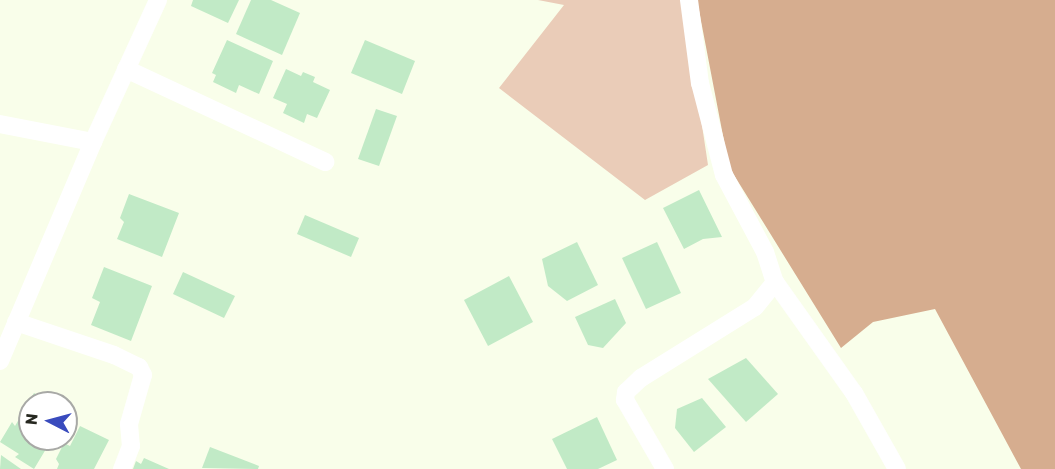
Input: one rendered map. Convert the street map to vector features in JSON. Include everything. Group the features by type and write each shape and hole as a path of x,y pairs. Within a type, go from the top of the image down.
{"street":[{"path":"0,361 93,142 158,0"},
{"path":"689,0 700,83 724,175 765,252 775,282 854,393 897,469"},
{"path":"126,69 325,162"},
{"path":"0,124 93,142"},
{"path":"665,469 625,400 626,392 641,378 755,307 775,282"},
{"path":"16,322 114,355 139,367 142,375 129,424 131,446 122,469"}],"shaded area":[{"path":"538,0 683,0 708,165 645,200 499,88 564,5"},
{"path":"697,0 1055,0 1055,469 1021,469 935,309 873,322 841,348 729,167"}],"building":[{"path":"193,0 239,0 228,23 191,6"},
{"path":"251,0 271,0 300,13 282,55 236,34"},
{"path":"227,40 273,61 259,94 239,85 236,93 213,82 216,75 212,73"},
{"path":"365,40 415,61 402,94 351,73"},
{"path":"286,69 301,76 303,72 315,77 313,82 330,90 317,118 307,114 304,123 283,113 287,104 273,98"},
{"path":"376,109 397,116 379,166 358,159"},
{"path":"699,190 722,237 703,239 684,249 663,208"},
{"path":"129,194 179,213 162,257 117,239 124,222 120,218"},
{"path":"305,215 359,238 351,257 297,234"},
{"path":"577,242 598,285 567,301 548,286 542,259"},
{"path":"657,242 681,293 646,309 622,258"},
{"path":"104,267 152,286 131,341 91,325 100,302 92,298"},
{"path":"183,272 235,296 224,318 173,294"},
{"path":"509,276 533,322 488,346 464,300"},
{"path":"615,299 626,323 603,348 588,345 575,317"},
{"path":"746,358 778,394 746,422 708,379"},
{"path":"702,398 726,427 694,452 675,428 677,409"},
{"path":"597,417 617,460 598,469 567,469 552,439"},
{"path":"18,421 18,451 45,451 34,469 15,457 19,454 0,442 12,422 15,426"},
{"path":"80,426 109,440 94,469 57,469 59,464 56,459 60,451 78,451"},
{"path":"210,447 259,466 258,469 202,468"},
{"path":"1,455 21,469 0,469"},
{"path":"144,458 169,469 133,469 136,461 141,464"}]}
